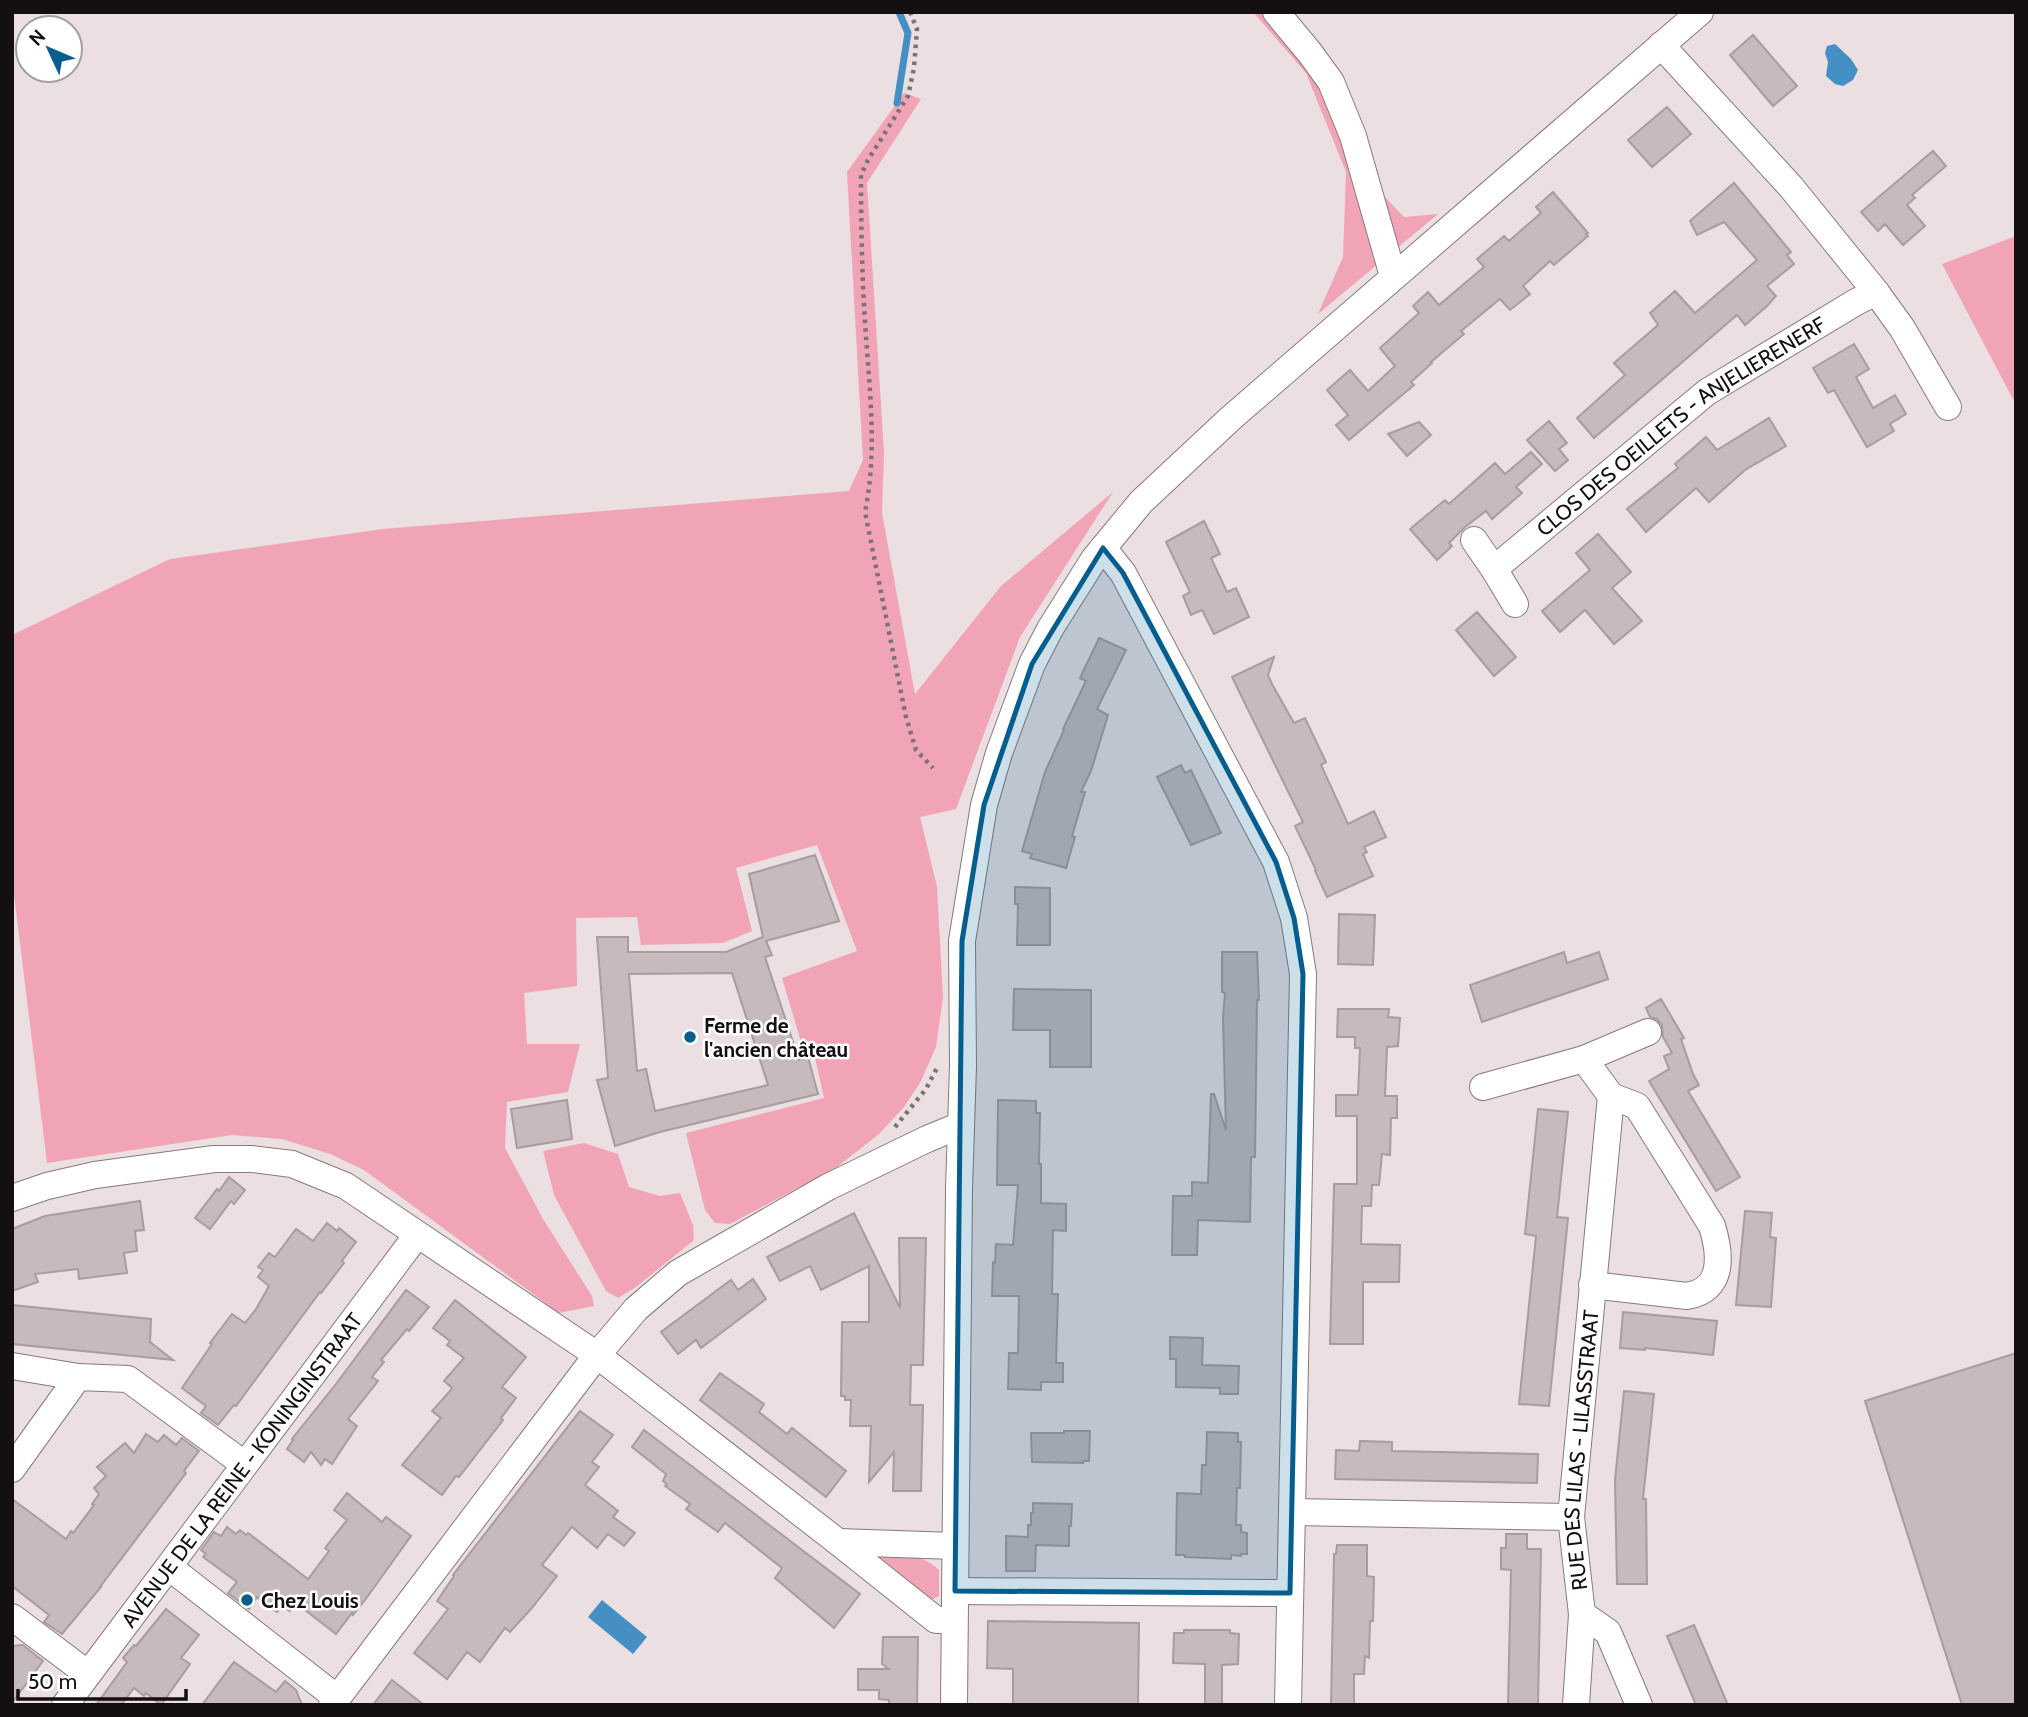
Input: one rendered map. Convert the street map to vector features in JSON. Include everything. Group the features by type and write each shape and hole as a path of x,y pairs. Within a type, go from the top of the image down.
{"street":[{"path":"1276,12 1331,82 1353,136 1393,276"},
{"path":"954,1705 963,1066 962,941 984,805 1004,739 1032,664 1103,548 1141,502 1231,418 1700,12"},
{"path":"1661,45 1791,187 1876,292 1902,328 1948,407"},
{"name":"CLOS DES OEILLETS - ANJELIERENERF","path":"1494,569 1707,393 1876,292"},
{"path":"1474,540 1515,604"},
{"path":"1103,548 1123,573 1276,862 1294,918 1303,974 1288,1705"},
{"path":"1483,1087 1584,1059 1648,1032"},
{"name":"RUE DES LILAS - LILASSTRAAT","path":"1584,1059 1611,1096 1637,1106 1712,1226 1717,1242 1716,1272 1710,1286 1704,1291 1687,1296 1592,1285"},
{"name":"RUE DES LILAS - LILASSTRAAT","path":"1576,1705 1582,1614 1571,1517 1611,1096"},
{"path":"169,1567 335,1701 597,1355 636,1309 678,1273 828,1187 961,1125"},
{"path":"12,1198 47,1185 95,1175 214,1158 292,1164 346,1186 597,1355 936,1620 954,1620"},
{"name":"AVENUE DE LA REINE - KONINGINSTRAAT","path":"65,1705 417,1235"},
{"path":"12,1366 78,1377 128,1379 244,1464"},
{"path":"15,1453 78,1377"},
{"path":"1292,1512 1571,1517"},
{"path":"838,1542 955,1546"},
{"path":"955,1591 1290,1593"},
{"name":"RUE DES LILAS - LILASSTRAAT","path":"1582,1614 1608,1632 1639,1705"},
{"path":"12,1617 88,1674"},
{"name":"RUE DES LILAS - LILASSTRAAT","path":"1578,1663 1597,1705"}],"path":[{"path":"910,12 917,29 914,68 908,96 861,175 864,305 872,424 871,483 865,512 906,718 916,750 933,768"},
{"path":"891,1133 926,1089 939,1063"}],"highlighted area":[{"path":"1103,548 1123,573 1276,862 1294,918 1303,974 1290,1593 955,1591 962,941 984,805 1032,664"}],"shaded area":[{"path":"1253,12 1294,12 1357,110 1380,192 1404,217 1438,214 1318,314 1343,257 1346,172 1306,73"},
{"path":"904,93 921,99 867,183 884,453 882,513 915,694 1001,586 1113,492 1020,637 956,809 920,817 937,887 943,997 936,1047 920,1083 904,1107 879,1134 837,1167 730,1224 715,1223 705,1210 686,1133 824,1098 813,1049 804,1052 782,978 857,951 817,845 736,868 752,931 723,943 641,945 637,917 576,918 577,986 524,993 527,1044 580,1044 568,1092 507,1102 505,1148 543,1219 592,1296 594,1306 559,1313 364,1170 330,1154 282,1139 232,1135 47,1163 12,878 12,635 170,559 383,529 849,491 863,460 847,172"},
{"path":"2016,236 2016,405 1942,264"},
{"path":"584,1143 618,1154 629,1187 660,1196 680,1193 693,1225 694,1240 636,1287 618,1298 606,1291 554,1195 543,1151"},
{"path":"876,1552 910,1555 932,1564 939,1570 939,1596 929,1601 873,1561"}],"water":[{"path":"1835,44 1858,70 1853,80 1843,86 1835,84 1826,76 1828,62 1825,53 1827,46"},
{"path":"602,1600 647,1637 633,1654 588,1617"}],"building":[{"path":"1753,35 1797,86 1773,106 1730,55"},
{"path":"1667,107 1691,134 1652,167 1628,140"},
{"path":"1933,151 1946,166 1912,195 1915,198 1907,205 1925,226 1903,245 1885,224 1878,231 1861,212"},
{"path":"1734,183 1791,252 1787,255 1794,264 1767,286 1776,296 1767,306 1745,325 1737,315 1594,438 1577,418 1625,375 1614,363 1658,325 1650,313 1675,291 1695,313 1757,260 1724,222 1697,235 1690,221"},
{"path":"1553,192 1588,236 1554,265 1550,261 1523,286 1530,294 1510,310 1500,299 1461,331 1464,334 1411,382 1414,385 1349,440 1336,425 1348,415 1327,390 1350,370 1368,391 1395,366 1380,348 1419,313 1413,306 1428,292 1439,305 1484,267 1477,259 1504,236 1509,241 1541,213 1536,207"},
{"path":"1854,344 1869,369 1856,377 1873,408 1895,395 1906,414 1890,424 1894,431 1867,447 1834,390 1828,393 1813,368"},
{"path":"1769,418 1786,446 1745,470 1709,502 1696,488 1646,532 1627,509 1678,468 1675,464 1706,437 1717,450"},
{"path":"1549,421 1567,443 1559,449 1568,460 1555,471 1527,440"},
{"path":"1419,422 1431,435 1407,456 1388,434"},
{"path":"1531,452 1542,464 1516,487 1522,493 1492,519 1486,511 1465,527 1449,543 1452,546 1437,560 1410,529 1445,500 1449,504 1495,463 1505,474"},
{"path":"1204,521 1220,554 1211,558 1227,592 1236,588 1249,617 1214,634 1202,610 1191,615 1183,596 1190,592 1166,542"},
{"path":"1598,534 1631,572 1612,588 1642,621 1614,644 1585,610 1560,632 1542,611 1590,570 1576,553"},
{"path":"1477,612 1516,657 1494,676 1456,630"},
{"path":"1099,638 1126,650 1097,709 1108,715 1091,771 1081,792 1085,792 1066,868 1030,858 1032,854 1022,851 1045,772 1086,681 1080,678"},
{"path":"1274,657 1268,675 1294,723 1305,718 1326,762 1321,765 1348,824 1374,811 1386,837 1364,847 1367,852 1363,854 1373,876 1327,897 1295,826 1303,822 1232,677"},
{"path":"1181,765 1185,773 1191,770 1221,833 1191,845 1157,777"},
{"path":"815,855 839,921 766,941 772,955 765,957 799,1060 808,1057 818,1094 660,1132 615,1146 597,1080 608,1078 597,937 628,937 628,952 726,952 763,937 749,874","holes":["732,973 768,1085 655,1111 646,1069 637,1071 629,974"]},
{"path":"1015,887 1050,888 1050,945 1017,945 1018,904 1015,904"},
{"path":"1339,914 1375,915 1373,965 1338,964"},
{"path":"1222,952 1257,952 1259,1000 1255,1157 1251,1157 1250,1222 1198,1220 1197,1255 1172,1255 1173,1196 1192,1196 1192,1182 1208,1183 1211,1094 1214,1094 1226,1130"},
{"path":"1564,952 1567,963 1599,952 1608,979 1482,1022 1470,985"},
{"path":"1014,989 1091,990 1091,1067 1050,1067 1050,1030 1013,1030"},
{"path":"1661,999 1684,1038 1681,1039 1699,1085 1688,1091 1740,1177 1716,1191 1649,1081 1669,1069 1664,1056 1672,1053 1663,1037 1662,1025 1657,1019 1650,1017 1646,1008"},
{"path":"1338,1009 1389,1009 1388,1017 1400,1018 1398,1046 1387,1047 1385,1096 1397,1096 1397,1118 1391,1118 1390,1155 1382,1154 1379,1185 1372,1185 1371,1206 1362,1206 1361,1244 1400,1245 1399,1282 1363,1282 1363,1344 1330,1344 1334,1184 1357,1184 1357,1116 1336,1116 1336,1095 1358,1095 1360,1048 1355,1048 1355,1037 1337,1037"},
{"path":"567,1100 572,1139 517,1148 511,1109"},
{"path":"998,1100 1036,1101 1036,1113 1040,1113 1041,1203 1066,1204 1066,1231 1053,1230 1052,1294 1058,1294 1056,1363 1063,1363 1063,1382 1041,1382 1041,1390 1008,1389 1009,1353 1018,1353 1019,1296 992,1296 996,1244 1013,1245 1018,1185 997,1185"},
{"path":"1538,1109 1568,1112 1557,1217 1568,1218 1549,1406 1519,1404 1536,1236 1525,1234"},
{"path":"229,1177 245,1190 234,1204 231,1201 210,1229 195,1218"},
{"path":"140,1201 144,1230 135,1231 137,1251 124,1253 127,1273 79,1279 78,1269 35,1274 38,1282 12,1291 12,1229 45,1216"},
{"path":"1745,1211 1772,1213 1770,1237 1776,1238 1771,1307 1736,1305"},
{"path":"854,1213 900,1308 899,1238 926,1238 923,1365 911,1365 910,1405 923,1405 921,1491 893,1491 894,1452 869,1482 871,1426 850,1426 851,1400 845,1400 845,1396 841,1396 842,1322 869,1322 869,1266 821,1290 810,1266 780,1281 767,1257"},
{"path":"327,1223 337,1231 339,1228 356,1242 342,1261 344,1263 236,1406 234,1405 218,1425 201,1413 206,1406 182,1388 232,1314 245,1323 256,1309 269,1286 258,1277 263,1270 258,1267 269,1253 275,1257 296,1229 313,1241"},
{"path":"753,1279 766,1299 701,1348 696,1340 678,1354 661,1332 731,1280 738,1290"},
{"path":"406,1290 429,1307 381,1360 384,1362 372,1377 378,1381 348,1419 357,1426 332,1464 325,1459 321,1465 311,1452 304,1462 287,1449 292,1439"},
{"path":"455,1300 526,1357 502,1387 516,1398 501,1418 503,1420 442,1495 402,1465 441,1418 432,1411 452,1388 444,1381 464,1358 447,1345 450,1341 433,1328"},
{"path":"12,1305 151,1319 150,1342 173,1360 12,1344"},
{"path":"1623,1312 1717,1321 1713,1355 1620,1348"},
{"path":"1170,1337 1203,1338 1202,1365 1239,1366 1238,1394 1220,1394 1220,1388 1176,1387 1176,1359 1170,1359"},
{"path":"2016,1353 2016,1705 1962,1705 1865,1401"},
{"path":"720,1373 764,1404 759,1412 787,1434 792,1428 846,1471 826,1497 700,1400"},
{"path":"1624,1391 1654,1394 1643,1499 1646,1499 1647,1584 1617,1584 1615,1480"},
{"path":"580,1411 613,1435 592,1462 599,1467 585,1485 618,1511 613,1517 635,1533 624,1546 608,1534 597,1548 572,1527 542,1565 557,1576 531,1609 510,1632 505,1628 480,1662 467,1652 447,1679 414,1653 448,1609 437,1601 453,1575"},
{"path":"644,1430 860,1594 834,1628 775,1578 782,1568 725,1523 718,1532 686,1509 690,1504 665,1486 667,1484 663,1481 666,1474 632,1447"},
{"path":"1090,1431 1089,1461 1032,1462 1031,1433"},
{"path":"1207,1432 1238,1433 1238,1442 1241,1442 1236,1525 1241,1525 1241,1532 1247,1533 1247,1554 1231,1555 1231,1559 1176,1555 1177,1493 1201,1494 1202,1465 1206,1465"},
{"path":"146,1434 158,1442 164,1435 176,1445 182,1438 199,1451 184,1471 186,1473 101,1587 62,1634 44,1622 49,1615 12,1586 12,1499 66,1539 94,1505 92,1504 99,1494 94,1488 106,1476 97,1467 125,1443 134,1453"},
{"path":"1360,1441 1392,1442 1392,1451 1538,1454 1537,1483 1335,1479 1336,1450 1359,1451"},
{"path":"347,1493 382,1522 386,1517 411,1536 365,1600 336,1634 296,1603 290,1611 281,1606 277,1612 257,1597 249,1609 228,1593 237,1582 203,1557 206,1554 201,1550 214,1532 221,1536 227,1527 236,1534 240,1530 246,1535 248,1533 308,1579 329,1551 325,1548 347,1520 334,1510"},
{"path":"1033,1503 1072,1504 1069,1546 1036,1545 1035,1571 1006,1571 1006,1536 1028,1537"},
{"path":"1506,1534 1527,1534 1527,1549 1541,1549 1538,1705 1508,1705 1511,1570 1501,1569 1501,1548 1506,1548"},
{"path":"1337,1545 1367,1545 1367,1576 1374,1577 1369,1658 1365,1656 1364,1674 1354,1674 1354,1705 1331,1705 1334,1554"},
{"path":"166,1609 199,1635 181,1658 190,1664 161,1705 146,1693 144,1696 134,1688 121,1705 96,1705 127,1662 123,1658"},
{"path":"988,1621 1139,1623 1138,1705 1013,1705 1013,1669 987,1668"},
{"path":"1694,1625 1728,1705 1696,1705 1667,1636"},
{"path":"1184,1630 1230,1630 1230,1633 1239,1634 1238,1664 1222,1665 1222,1705 1205,1705 1205,1664 1173,1663 1174,1633 1184,1633"},
{"path":"883,1637 918,1637 917,1705 889,1705 889,1700 879,1699 879,1690 858,1690 858,1669 889,1669 882,1664"},
{"path":"23,1645 43,1661 12,1703 12,1646"},
{"path":"234,1662 276,1692 285,1681 296,1690 302,1705 202,1705"},
{"path":"392,1680 424,1705 373,1705"}],"waterway":[{"path":"897,103 908,33 899,12"}],"place":[{"name":"Ferme de l'ancien château","path":"690,1037"},
{"name":"Chez Louis","path":"247,1600"}]}
